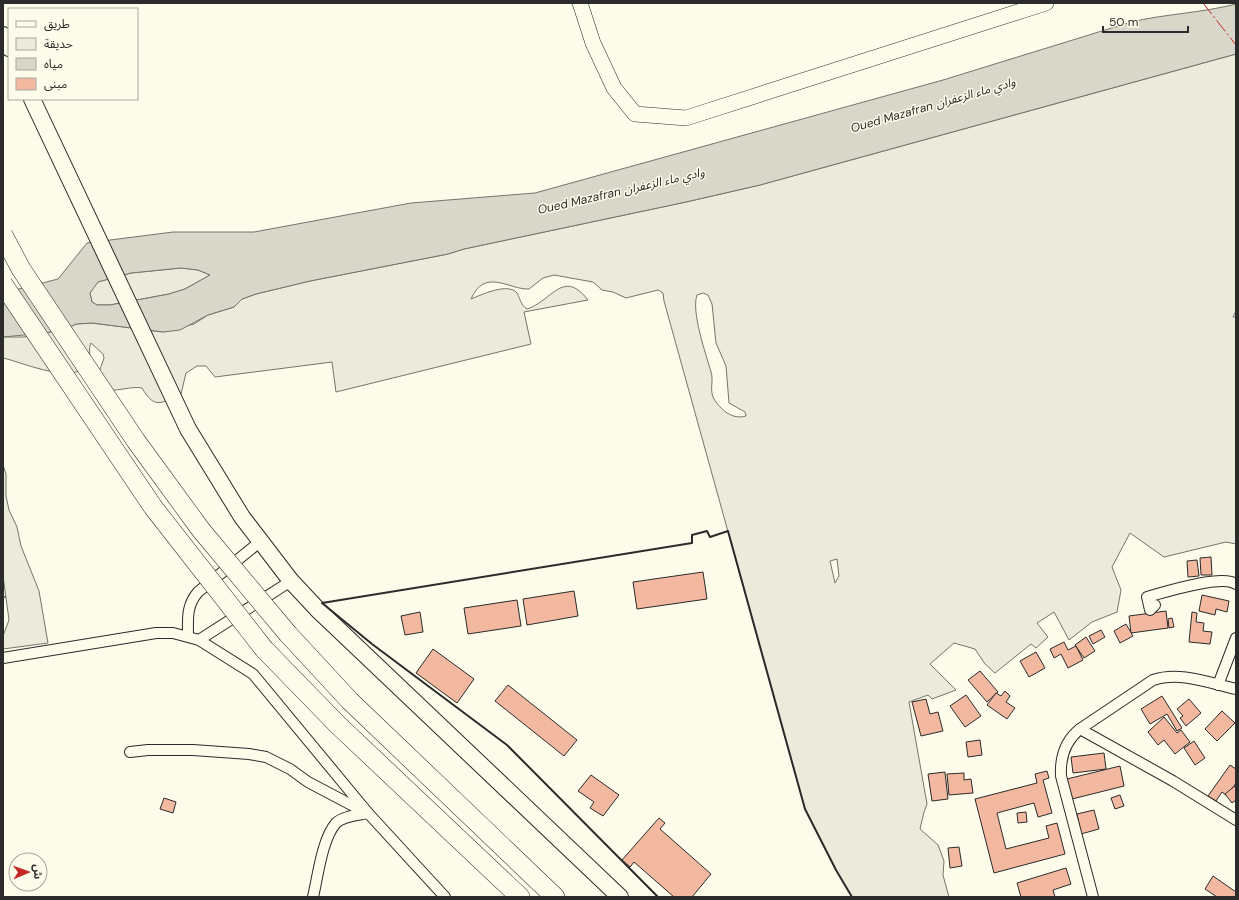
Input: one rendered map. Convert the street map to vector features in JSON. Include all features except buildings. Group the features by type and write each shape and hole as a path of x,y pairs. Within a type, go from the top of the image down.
{"highway":[{"path":"3,235 21,268 136,441 201,530 288,634 350,701 555,897"},
{"path":"3,284 153,507 264,649 338,725 520,897"}],"main road":[{"path":"3,35 8,46"},
{"path":"32,100 188,430 226,494 260,541 291,581 339,630 620,897"}],"street":[{"path":"580,3 593,43 614,88 635,114 686,118 1046,3"},
{"path":"188,636 188,611 191,600 198,592 260,541"},
{"path":"199,640 291,581"},
{"path":"1155,605 1150,610 1147,597 1196,584 1225,582 1236,584"},
{"path":"3,658 156,633 173,633 199,640 253,674 368,814 445,897"},
{"path":"1218,685 1236,638"},
{"path":"1093,897 1061,776 1063,752 1073,734 1153,680 1161,677 1179,676 1236,689"},
{"path":"1080,729 1173,781 1236,820"},
{"path":"130,752 148,750 193,750 249,754 266,757 290,768 308,782 368,814"},
{"path":"313,897 326,843 336,822 349,817 368,814"}],"green space":[{"path":"1236,54 1236,311 1233,317 1236,317 1236,544 1226,542 1164,557 1130,533 1112,567 1121,590 1117,612 1092,622 1069,640 1054,612 1037,623 1048,637 1036,648 1031,644 995,673 985,664 975,649 954,643 930,664 956,690 932,699 928,695 909,702 927,804 920,829 938,845 944,861 943,875 949,897 852,897 836,870 805,809 663,293 658,290 626,298 613,292 602,290 593,282 554,275 543,278 529,289 498,282 483,284 477,289 471,299 494,290 513,290 517,293 522,304 527,309 564,287 571,287 579,291 588,300 524,312 531,344 336,392 332,362 215,377 206,366 197,366 186,373 181,394 159,403 151,399 142,388 109,390 98,375 104,358 103,354 91,343 89,361 83,369 74,372 62,373 49,371 3,358 3,337 24,337 66,329 76,324 92,323 163,332 194,324 208,315 234,307 242,299 256,294 310,281 448,254 464,249 760,185","holes":["703,293 708,295 712,304 716,343 726,366 729,403 745,412 746,416 736,417 727,413 714,399 712,375 697,322 697,295","837,559 839,576 835,583 830,561"]},
{"path":"181,268 198,270 210,275 185,289 169,294 110,305 97,305 92,302 90,293 97,282 131,273"},
{"path":"3,465 6,474 6,496 9,510 17,527 21,546 39,591 48,643 3,649 3,636 9,620 3,576"}],"water":[{"name":"Oued Mazafran وادي ماء الزعفران","path":"1236,4 1236,54 760,185 464,249 448,254 310,281 256,294 242,299 234,307 208,315 180,330 163,332 92,323 76,324 66,329 45,333 3,337 3,293 58,279 87,243 173,232 254,232 411,203 535,193 943,80 1131,22","holes":["181,268 198,270 210,275 185,289 169,294 110,305 97,305 92,302 90,293 98,282 131,273"]}],"wall":[{"path":"658,897 507,745 372,644 322,603 692,543 692,535 707,531 710,537 728,531 805,809 836,870 852,897"}],"power":[{"path":"1203,3 1236,45"}]}
